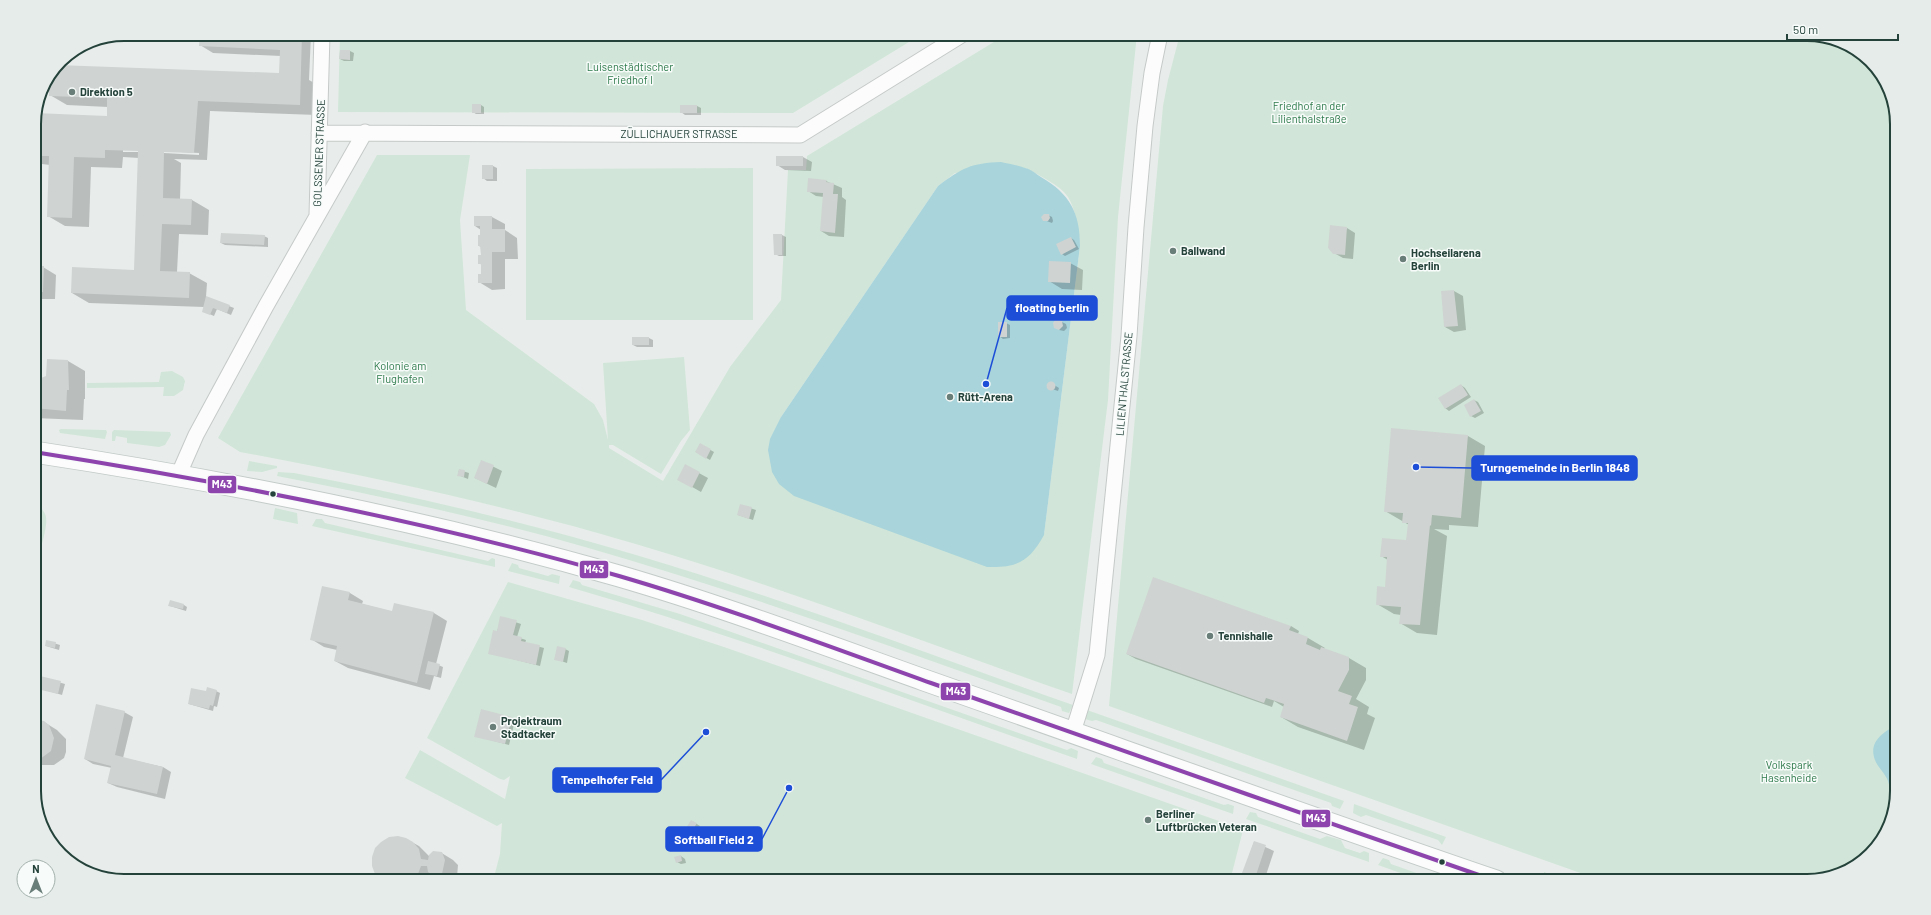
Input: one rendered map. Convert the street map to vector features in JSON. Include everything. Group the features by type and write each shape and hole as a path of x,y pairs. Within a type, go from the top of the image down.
{"main road":[{"path":"41,453 178,476 427,526 622,577 689,598 1476,874"}],"street":[{"name":"GOLSSENER STRASSE","path":"178,476 192,442 317,217 322,41"},
{"name":"ZÜLLICHAUER STRASSE","path":"319,133 800,135 953,41"},
{"name":"LILIENTHALSTRASSE","path":"1073,732 1097,655 1129,336 1136,227 1145,126 1152,73 1159,41"},
{"path":"317,217 365,132"}],"green space":[{"name":"Luisenstädtischer Friedhof I","path":"340,41 911,41 793,113 338,112"},
{"name":"Kolonie am Flughafen","path":"996,41 1136,41 1118,217 1108,400 1072,694 748,579 639,545 441,493 240,452 218,438 377,155 470,155 460,220 466,310 594,404 603,420 608,440 603,363 684,357 690,430 681,441 661,474 613,445 609,445 609,448 663,481 730,367 781,300 788,170 806,170 807,156","holes":["1026,168 1054,184 1064,192 1071,202 1077,221 1080,246 1044,535 781,417 938,186 955,173"]},
{"path":"1178,41 1812,41 1839,47 1866,65 1876,78 1886,98 1890,119 1890,796 1884,823 1873,841 1862,853 1853,860 1833,870 1807,874 1583,874 1109,706 1163,106"},
{"path":"753,168 753,320 526,320 526,169"},
{"path":"172,371 183,377 185,381 183,390 174,396 163,396 164,387 87,388 87,383 159,382 161,372"},
{"path":"59,430 106,430 107,432 105,439 60,433"},
{"path":"114,430 170,432 171,435 165,445 159,447 127,443 127,438 116,436 115,441 112,441 112,432"},
{"path":"249,461 277,466 277,468 262,472 247,471"},
{"path":"278,472 294,473 381,490 509,520 636,555 801,608 1073,705 1069,713 1062,711 1061,707 824,623 585,547 509,526 432,508 277,476"},
{"path":"41,508 46,517 46,527 41,547"},
{"path":"275,508 297,513 298,524 273,519"},
{"path":"316,519 322,519 325,523 488,561 492,558 495,559 495,567 312,526"},
{"path":"512,563 518,565 519,568 548,576 552,574 560,576 559,584 508,571"},
{"path":"573,580 580,582 582,585 680,614 1067,750 1071,748 1078,751 1077,759 761,648 633,606 569,587"},
{"path":"508,582 642,620 724,647 1243,830 1232,874 495,874 500,854 502,823 497,826 405,778 420,750 505,799 510,776 504,780 500,779 427,738"},
{"path":"1087,710 1344,801 1340,809 1332,806 1331,803 1096,720 1092,721 1085,719"},
{"path":"1096,757 1102,759 1104,763 1224,805 1228,804 1234,806 1233,814 1091,764"},
{"path":"1354,804 1446,837 1442,845 1438,840 1366,815 1361,817 1353,813"},
{"path":"1250,812 1256,813 1258,817 1320,839 1327,836 1341,840 1345,848 1360,853 1364,851 1369,853 1369,862 1246,819"},
{"path":"1383,858 1389,860 1391,864 1419,874 1403,874 1378,865"}],"water":[{"path":"1001,162 1029,169 1059,190 1066,198 1075,214 1080,234 1080,246 1044,535 1033,552 1021,562 1006,566 987,567 794,496 779,484 772,472 768,450 770,439 781,417 938,186 954,175 974,165"},
{"path":"1890,729 1890,788 1885,775 1878,766 1873,754 1875,743 1878,738"}],"building":[{"path":"199,41 302,41 300,105 198,101 194,153 164,152 163,198 192,199 191,225 162,224 160,271 190,272 189,298 71,293 72,267 134,270 138,151 105,150 105,158 74,157 72,218 47,217 49,156 41,156 42,113 107,116 107,98 49,96 49,89 65,65 279,73 280,50 199,46"},
{"path":"340,50 350,50 350,60 339,59"},
{"path":"472,104 481,104 481,113 472,113"},
{"path":"680,105 697,105 697,113 680,113"},
{"path":"776,156 803,156 803,166 776,166"},
{"path":"482,165 493,165 493,179 482,179"},
{"path":"808,178 827,180 826,182 834,183 833,194 838,194 835,233 820,231 823,193 807,192"},
{"path":"1044,214 1049,214 1050,218 1048,221 1043,221 1041,217"},
{"path":"474,216 492,216 492,229 505,229 505,252 492,252 492,283 478,283 478,274 481,274 481,264 478,264 478,255 481,255 480,246 478,246 480,226 474,226"},
{"path":"1330,225 1347,227 1345,255 1333,254 1328,248"},
{"path":"221,233 265,235 264,245 220,243"},
{"path":"773,234 782,234 782,255 774,255"},
{"path":"1071,237 1076,247 1061,255 1056,244"},
{"path":"1049,261 1071,262 1070,283 1048,282"},
{"path":"41,266 44,266 43,292 41,292"},
{"path":"1454,290 1458,326 1444,327 1441,291"},
{"path":"206,296 230,305 227,313 213,308 210,315 202,312"},
{"path":"1056,319 1062,321 1063,326 1059,330 1054,328 1053,323"},
{"path":"998,322 1007,322 1007,337 998,337"},
{"path":"632,337 649,337 649,345 632,345"},
{"path":"47,359 68,360 69,390 67,390 66,411 41,409 41,378 46,376"},
{"path":"1049,382 1053,382 1055,386 1053,390 1049,390 1047,388 1047,384"},
{"path":"1461,384 1468,395 1445,409 1438,398"},
{"path":"1474,399 1481,411 1470,417 1464,405"},
{"path":"1391,428 1468,435 1461,518 1432,515 1420,625 1399,624 1401,607 1376,605 1377,586 1385,587 1387,557 1380,557 1382,538 1406,540 1408,523 1402,523 1403,513 1384,512"},
{"path":"700,443 711,449 706,459 695,452"},
{"path":"481,460 494,465 487,484 474,478"},
{"path":"685,464 700,472 692,488 677,480"},
{"path":"459,469 465,470 464,477 457,476"},
{"path":"740,504 752,507 749,519 737,515"},
{"name":"Tennishalle","path":"1153,577 1291,626 1289,630 1308,637 1306,644 1320,650 1321,647 1349,657 1349,670 1338,691 1352,696 1349,704 1358,707 1347,741 1280,717 1284,704 1266,698 1264,703 1126,654"},
{"path":"322,586 350,592 348,600 392,611 394,603 434,612 417,683 334,661 337,646 310,640"},
{"path":"170,600 184,604 183,609 168,606"},
{"path":"500,616 517,620 513,635 522,637 521,641 540,645 536,665 488,654 493,630 497,631"},
{"path":"46,640 56,642 55,648 45,646"},
{"path":"557,646 566,648 563,662 554,660"},
{"path":"428,661 440,664 437,676 425,674"},
{"path":"41,676 61,681 58,694 41,690"},
{"path":"207,687 217,690 213,706 210,705 209,709 188,704 191,688 206,691"},
{"path":"96,704 125,711 115,755 163,767 157,794 107,783 111,766 84,759"},
{"name":"Projektraum Stadtacker","path":"481,709 512,717 505,744 474,737"},
{"path":"41,720 49,725 54,738 51,751 41,758"},
{"path":"691,820 697,823 691,833 685,830"},
{"path":"398,836 413,842 419,849 421,859 428,860 429,855 433,851 442,852 445,860 442,874 431,874 428,872 427,866 421,866 418,874 375,874 372,866 372,857 375,848 389,837"},
{"path":"1254,841 1266,845 1256,874 1242,874"},
{"path":"681,855 682,861 676,863 674,857"}],"transit line":[{"name":"M43","path":"41,453 255,490 328,505 474,538 619,576 776,627 931,683 1476,874"}],"place":[{"name":"Direktion 5","path":"72,92"},
{"name":"Ballwand","path":"1173,251"},
{"name":"Hochseilarena Berlin","path":"1403,259"},
{"name":"floating berlin","path":"986,384"},
{"name":"Rütt-Arena","path":"950,397"},
{"name":"Turngemeinde in Berlin 1848","path":"1416,467"},
{"name":"Tennishalle","path":"1210,636"},
{"name":"Projektraum Stadtacker","path":"493,727"},
{"name":"Tempelhofer Feld","path":"706,732"},
{"name":"Softball Field 2","path":"789,788"},
{"name":"Berliner Luftbrücken Veteran","path":"1148,820"}],"park label":[{"name":"Friedhof an der Lilienthalstraße","path":"1309,112"},
{"name":"Volkspark Hasenheide","path":"1789,771"}]}
